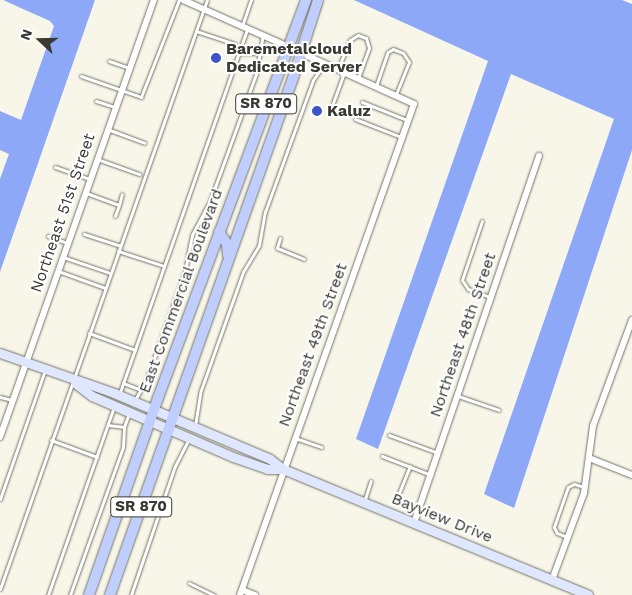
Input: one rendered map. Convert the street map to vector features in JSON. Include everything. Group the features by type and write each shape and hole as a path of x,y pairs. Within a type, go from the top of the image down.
{"main road":[{"name":"East Commercial Boulevard","path":"89,595 225,214 306,0"},
{"name":"East Commercial Boulevard","path":"110,595 236,236 294,78 318,0"},
{"path":"287,46 291,52 294,78"},
{"path":"225,214 236,236"},
{"path":"219,232 227,244 228,259"}],"street":[{"path":"181,0 287,46"},
{"name":"Northeast 51st Street","path":"0,437 152,1"},
{"path":"301,53 396,96"},
{"name":"Northeast 49th Street","path":"241,592 414,104 396,96"},
{"name":"Northeast 48th Street","path":"414,523 539,156"},
{"path":"552,580 585,487 593,426 632,320"},
{"name":"Bayview Drive","path":"0,353 72,381 119,395 171,424 190,438 267,469 284,469"},
{"name":"Bayview Drive","path":"72,381 92,396 130,411 152,415"},
{"name":"Bayview Drive","path":"171,424 194,428 270,459 284,469 588,595"},
{"path":"589,458 632,474"},
{"path":"241,592 255,595"}],"lane":[{"path":"81,76 141,97 181,0"},
{"path":"0,589 207,0"},
{"path":"119,395 239,53 251,0"},
{"path":"196,30 235,44"},
{"path":"333,103 352,38 358,35 366,38 369,48 358,78"},
{"path":"134,402 139,389 147,378 185,271 192,235 210,201 256,74 258,53 263,36"},
{"path":"376,86 388,52 393,49 403,52 409,62 396,96"},
{"path":"239,53 250,50 258,53"},
{"path":"109,61 129,68"},
{"path":"194,428 201,390 243,272 259,245 268,204 313,80 324,64"},
{"path":"96,101 115,107"},
{"path":"362,102 408,120"},
{"path":"355,119 402,137"},
{"path":"107,129 146,142"},
{"path":"97,159 139,174"},
{"path":"56,167 90,179"},
{"path":"85,193 119,205"},
{"path":"115,216 122,194"},
{"path":"482,221 462,280 468,289 491,298"},
{"path":"84,234 120,246"},
{"path":"48,236 67,243"},
{"path":"280,238 278,248 304,259"},
{"path":"118,251 164,266"},
{"path":"62,257 110,273"},
{"path":"57,270 105,288"},
{"path":"89,333 135,350"},
{"path":"0,499 45,370"},
{"path":"123,383 139,389"},
{"path":"457,396 499,410"},
{"path":"0,397 13,400"},
{"path":"48,595 115,405"},
{"path":"70,595 123,447 124,427 130,411"},
{"path":"108,425 124,427"},
{"path":"389,435 438,453"},
{"path":"295,437 321,447"},
{"path":"131,595 174,466 190,438"},
{"path":"51,440 97,457"},
{"path":"382,456 431,474"},
{"path":"400,493 410,466"},
{"path":"364,502 372,480"},
{"path":"568,538 556,533 554,527 568,487 574,484 585,487"},
{"path":"189,584 214,595"}],"water":[{"path":"3,0 95,0 0,272 0,179 9,154 0,150 0,111 21,120 54,26 50,21"},
{"path":"354,0 622,0 632,4 632,150 514,508 484,494 614,119 511,74 378,449 356,439 488,61"}],"place":[{"name":"Baremetalcloud Dedicated Server","path":"216,58"},
{"name":"Kaluz","path":"317,111"}]}
